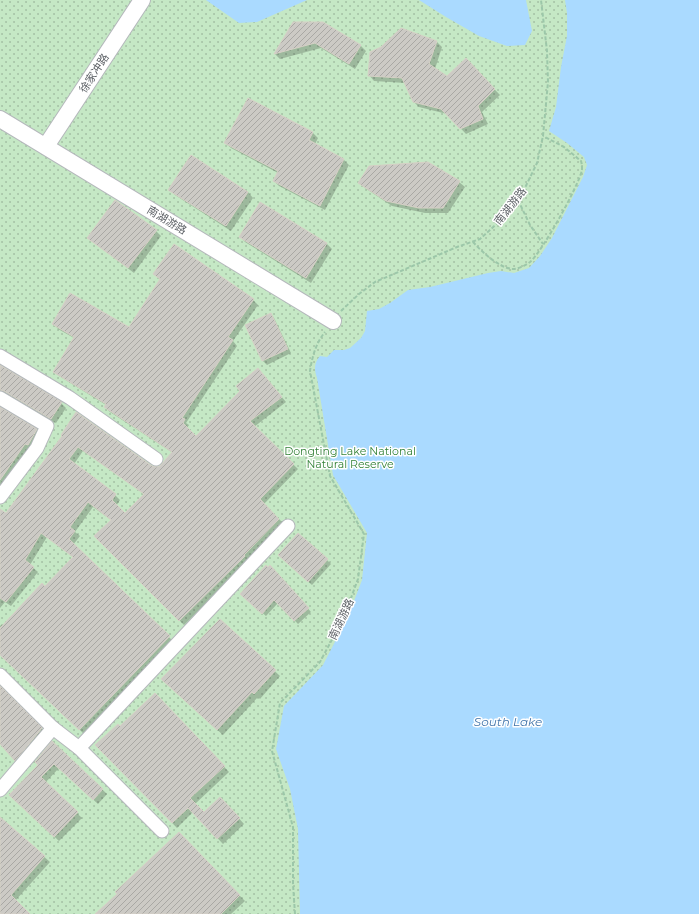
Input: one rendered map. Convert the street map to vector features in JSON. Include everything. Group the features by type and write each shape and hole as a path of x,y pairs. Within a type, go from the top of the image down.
{"street":[{"name":"徐家冲路","path":"46,146 142,0"},
{"name":"南湖游路","path":"0,119 333,321"},
{"path":"0,356 70,398 156,459"},
{"path":"0,398 47,426 37,448 0,497"},
{"path":"79,748 288,526"},
{"path":"0,675 53,728 79,748 162,831"},
{"path":"0,790 53,728"}],"path":[{"name":"南湖游路","path":"295,914 293,827 272,751 280,703 320,662 344,617 358,579 364,534 330,476 310,371 312,359 321,337 346,305 359,294 375,282 457,247 480,240 503,218 523,192 537,163 543,136 548,82 547,51 541,0"},
{"path":"473,242 490,258 503,266 514,269 523,267 531,261 543,244 568,201 582,170 582,161 564,147 543,136"},
{"path":"518,199 530,225 543,244"}],"green space":[{"name":"Dongting Lake National Natural Reserve","path":"0,0 699,0 699,914 0,914"}],"water":[{"path":"206,0 307,0 257,22 239,23"},
{"path":"419,0 526,0 532,31 525,45 507,46 479,36"},
{"name":"South Lake","path":"565,0 699,0 699,914 300,914 298,829 290,789 276,749 284,706 323,665 354,601 362,580 367,533 333,475 315,366 320,356 327,357 334,350 344,350 350,348 361,338 365,331 367,311 379,309 408,290 430,287 488,273 501,271 514,273 529,268 540,256 552,238 583,177 587,165 584,157 549,131 556,107 567,36 567,13"}],"building":[{"path":"293,22 323,22 361,45 349,64 315,43 274,54"},
{"path":"401,28 437,41 429,64 447,76 466,58 495,89 478,106 483,119 460,129 441,109 413,102 402,78 368,76 370,52 381,47"},
{"path":"248,98 313,132 309,140 344,159 320,206 273,181 278,171 224,143"},
{"path":"191,155 248,192 226,226 168,190"},
{"path":"428,162 460,181 443,208 419,208 386,201 358,183 369,166"},
{"path":"115,200 157,230 128,268 87,238"},
{"path":"260,202 327,243 306,278 239,237"},
{"path":"174,244 254,299 228,337 233,340 182,418 185,419 183,423 196,436 240,391 236,386 258,368 282,397 250,421 294,464 260,499 279,519 244,555 245,556 179,621 94,536 111,520 88,502 70,527 75,531 69,539 170,636 79,730 0,655 0,628 42,583 45,586 73,557 41,533 25,560 34,567 6,602 0,598 0,509 6,513 62,436 61,435 76,412 152,466 160,466 172,452 104,407 106,404 53,372 74,337 52,324 70,293 129,327 160,279 153,274","holes":["78,447 144,494 125,513 112,500 116,494 69,459"]},
{"path":"271,313 288,349 262,361 245,325"},
{"path":"0,365 62,402 51,419 0,390"},
{"path":"0,407 37,429 28,445 25,444 0,480"},
{"path":"298,533 328,559 308,582 278,555"},
{"path":"266,565 268,567 270,565 309,608 294,621 274,600 262,614 240,594"},
{"path":"220,619 276,670 254,694 252,692 217,730 161,679"},
{"path":"0,686 42,728 15,761 0,744"},
{"path":"155,693 225,766 190,798 204,812 220,797 240,818 217,839 188,808 172,823 95,745 118,724 120,726"},
{"path":"52,741 103,789 93,800 54,764 41,777 78,812 54,837 9,795 38,765 35,762"},
{"path":"0,817 45,856 11,895 30,914 0,914"},
{"path":"179,832 240,895 221,914 95,914 117,894 115,892"}]}
